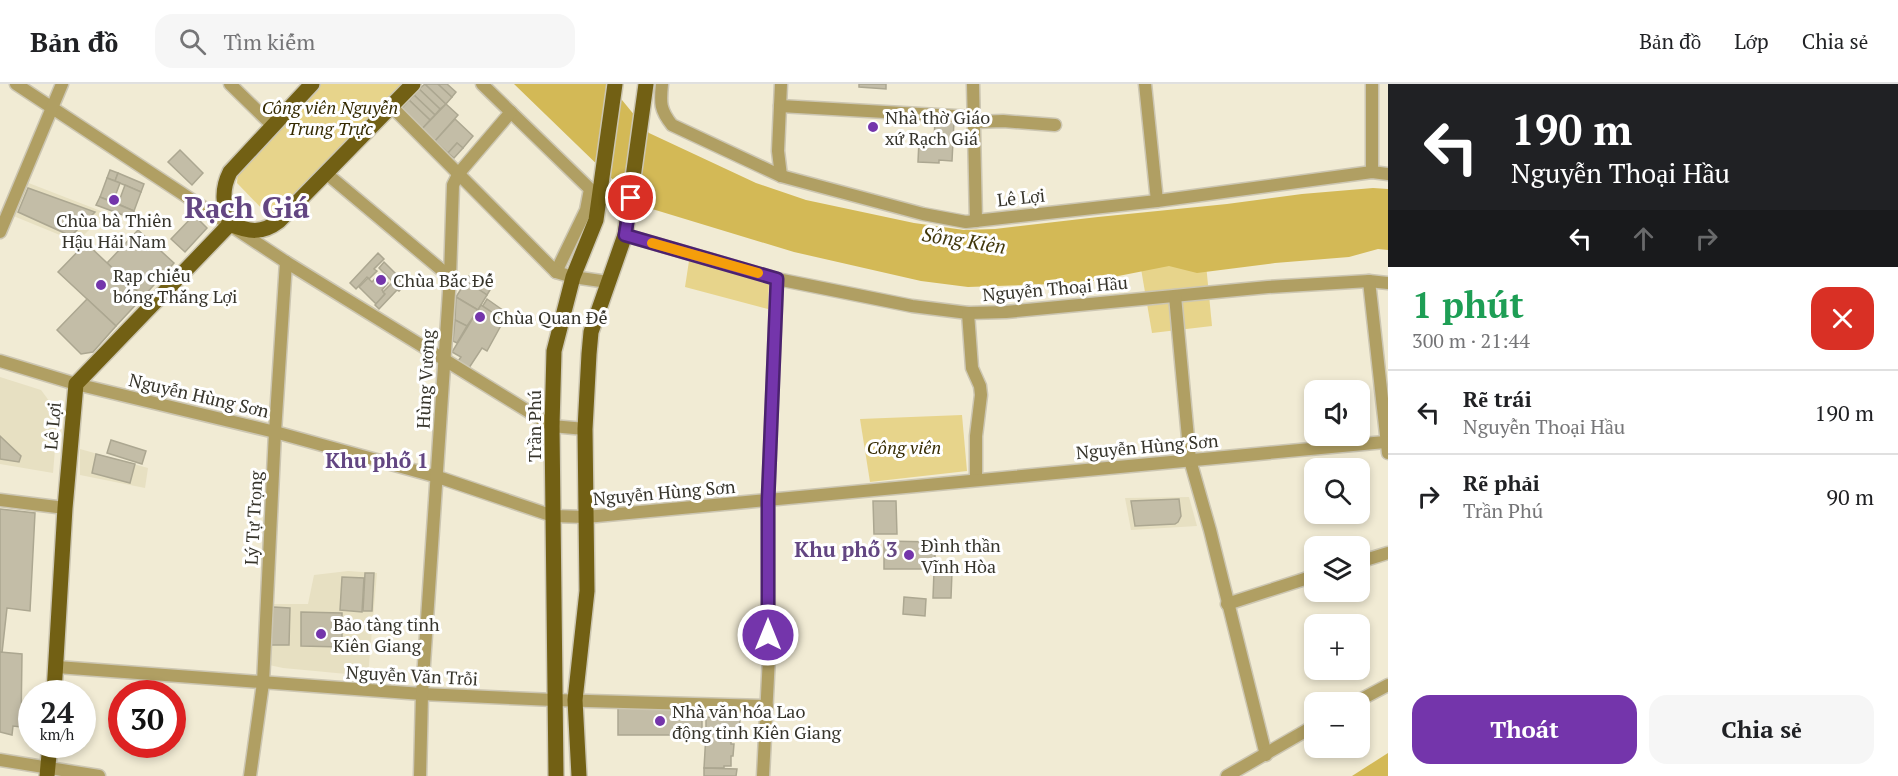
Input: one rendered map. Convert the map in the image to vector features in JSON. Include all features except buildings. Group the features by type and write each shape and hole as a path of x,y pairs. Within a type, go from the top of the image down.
{"main road":[{"path":"312,84 237,163 224,183 223,198 230,224 254,231 271,227 279,221 413,84"},
{"name":"Trần Phú","path":"556,776 552,426 554,351 573,277 594,229 615,84"},
{"path":"579,776 575,700 587,591 585,429 591,332 626,228 646,84"},
{"name":"Lê Lợi","path":"56,680 65,508 76,384 230,224"}],"street":[{"path":"16,84 286,262 552,426 585,429"},
{"path":"0,232 62,84"},
{"path":"230,84 272,125"},
{"path":"482,84 590,189 586,210 556,272"},
{"name":"Lê Lợi","path":"662,84 661,105 663,113 672,125 781,176 953,220 976,221 1157,201 1372,172 1388,174"},
{"path":"781,84 778,151 781,176"},
{"path":"973,84 976,221"},
{"path":"1145,84 1157,201"},
{"path":"1372,84 1372,172"},
{"path":"780,106 1055,125"},
{"path":"392,107 556,272 608,282"},
{"name":"Hùng Vương","path":"420,776 422,694 438,477 453,185 459,173 511,112"},
{"path":"327,174 450,277"},
{"name":"Nguyễn Thoại Hầu","path":"626,228 777,279 912,306 968,313 1006,312 1268,287 1369,281 1388,283"},
{"name":"Lý Tự Trọng","path":"250,776 263,683 286,262"},
{"path":"763,776 769,657 768,500 777,279"},
{"path":"1369,281 1387,447"},
{"path":"1174,296 1190,460 1210,530 1266,755"},
{"path":"968,313 972,368 980,386 981,395 976,436 976,479"},
{"name":"Nguyễn Hùng Sơn","path":"0,361 76,384 275,432 438,477 553,516 586,517 1190,460 1387,447"},
{"path":"0,500 65,508"},
{"path":"1370,559 1388,553"},
{"path":"1227,604 1304,579"},
{"name":"Nguyễn Văn Trỗi","path":"57,667 422,694 766,706"},
{"path":"1370,695 1388,685"},
{"path":"1227,776 1304,732"},
{"path":"0,760 47,772 99,776"}],"shaded area":[{"path":"26,182 106,213 77,242 11,215"},
{"path":"0,377 41,390 58,413 53,473 0,464"},
{"path":"80,449 148,468 145,488 80,475"},
{"path":"1189,497 1197,526 1131,530 1125,498"},
{"name":"Bảo tàng tỉnh Kiên Giang","path":"348,571 377,573 368,676 269,665 271,604 308,604 314,575"}],"green space":[{"name":"Công viên Nguyễn Trung Trực","path":"319,84 407,84 273,218 237,183 238,171"},
{"path":"1205,254 1212,326 1152,333 1139,257"},
{"path":"689,261 769,281 768,309 685,287"},
{"name":"Công viên","path":"962,415 967,471 870,482 860,419"}],"water":[{"name":"Sông Kiên","path":"514,84 606,84 613,89 649,133 756,183 806,200 914,223 964,230 995,229 1373,188 1388,189 1388,250 1378,249 1349,257 1197,273 1169,266 1083,283 968,287 921,281 794,252 639,205"},
{"path":"1388,753 1388,776 1352,776"}],"slow traffic":[{"path":"652,243 758,273"}],"place":[{"name":"Nhà thờ Giáo xứ Rạch Giá","path":"873,127"},
{"name":"Chùa bà Thiên Hậu Hải Nam","path":"114,200"},
{"name":"Chùa Bắc Đế","path":"381,280"},
{"name":"Rạp chiếu bóng Thắng Lợi","path":"101,285"},
{"name":"Chùa Quan Đế","path":"480,317"},
{"name":"Đình thần Vĩnh Hòa","path":"909,555"},
{"name":"Bảo tàng tỉnh Kiên Giang","path":"321,634"},
{"name":"Nhà văn hóa Lao động tỉnh Kiên Giang","path":"660,721"}],"district":[{"name":"Rạch Giá","path":"247,207"},
{"name":"Khu phố 1","path":"377,460"},
{"name":"Khu phố 3","path":"846,549"}],"route":[{"path":"631,198 625,235 777,279 768,500 768,635"}]}
